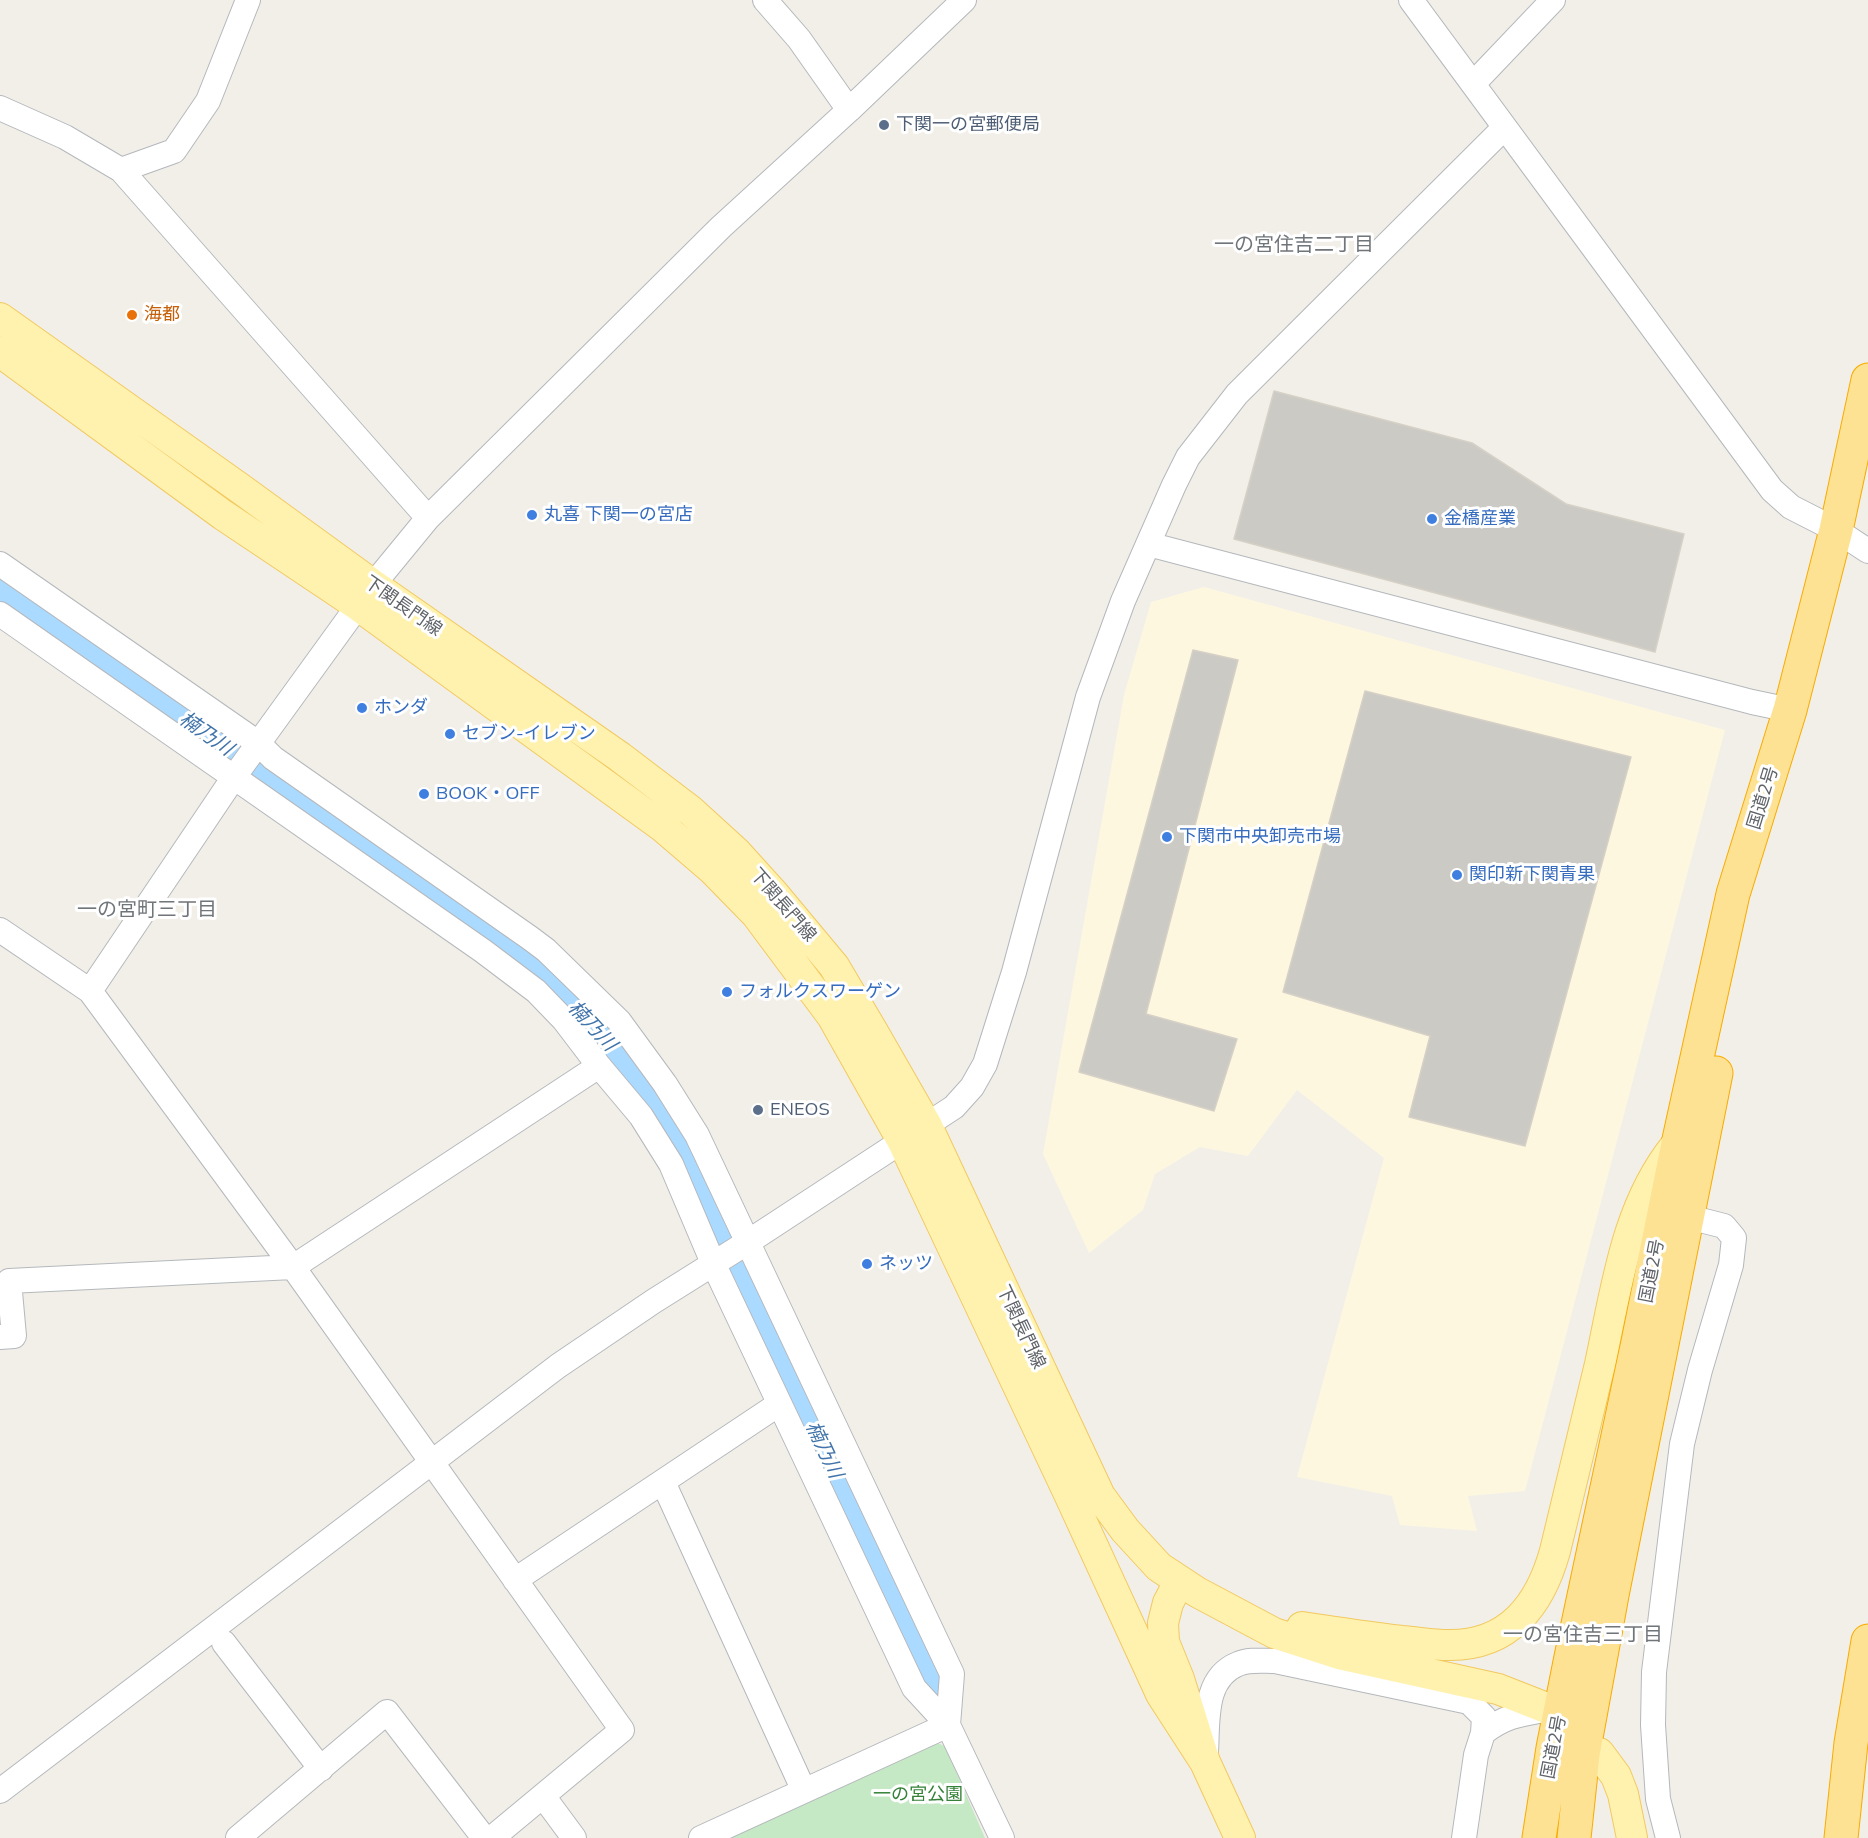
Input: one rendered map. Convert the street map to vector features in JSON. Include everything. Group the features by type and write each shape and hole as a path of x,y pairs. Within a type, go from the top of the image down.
{"highway":[{"name":"国道2号","path":"1574,1838 1583,1754 1676,1214 1790,710 1836,530 1868,380"},
{"name":"国道2号","path":"1539,1838 1553,1748 1571,1657 1638,1342 1676,1214 1678,1144 1733,894 1790,710"},
{"path":"1841,1838 1851,1743 1868,1641"}],"main road":[{"name":"下関長門線","path":"0,318 241,489 366,596"},
{"name":"下関長門線","path":"0,352 223,515 366,596 620,757 691,811 736,852 795,918 834,966 915,1134 1100,1496 1158,1567 1188,1587 1166,1613 1163,1623 1164,1642 1179,1680 1205,1762 1240,1838"},
{"name":"下関長門線","path":"915,1134 1064,1483 1161,1694 1205,1762"},
{"path":"1188,1587 1294,1626 1449,1646 1486,1639 1515,1623 1539,1594 1548,1576 1584,1433 1628,1240 1656,1175 1678,1144"},
{"path":"1188,1587 1274,1634 1299,1643 1498,1689 1550,1709"},
{"path":"1599,1753 1616,1776 1632,1838"}],"street":[{"path":"121,170 174,151 208,101 248,0"},
{"path":"765,0 799,39 849,110"},
{"path":"90,991 236,774 366,596 428,518 721,227 849,110 964,0"},
{"path":"1411,0 1772,490 1791,507 1836,530 1868,551"},
{"path":"1473,84 1553,0"},
{"path":"0,108 65,137 121,170 428,518"},
{"path":"0,1791 558,1366 654,1301 954,1107 972,1087 985,1064 1014,972 1088,698 1123,601 1188,457 1237,394 1504,128"},
{"path":"1149,544 1790,710"},
{"path":"0,564 546,950 619,1021 665,1084 697,1135 745,1243 952,1674 948,1725"},
{"path":"0,614 236,774 483,951 536,991 564,1020 641,1116 671,1164 779,1404 914,1688 948,1725 1002,1838"},
{"path":"0,930 90,991 293,1267 622,1730 492,1838"},
{"path":"0,1337 14,1336 9,1281 293,1267 599,1066"},
{"path":"1668,1838 1658,1799 1653,1725 1654,1672 1682,1444 1731,1265 1734,1238 1724,1226 1676,1214"},
{"path":"514,1580 779,1404"},
{"path":"663,1482 804,1791"},
{"path":"224,1643 321,1768"},
{"path":"1205,1762 1209,1696 1223,1675 1238,1664 1250,1661 1275,1661 1469,1702 1484,1717 1464,1838"},
{"path":"1483,1733 1498,1721 1519,1714 1550,1709"},
{"path":"238,1838 387,1712 484,1838"},
{"path":"701,1838 948,1725"},
{"path":"543,1796 574,1838"}],"shaded area":[{"path":"1204,587 1725,730 1525,1491 1468,1496 1477,1531 1400,1525 1392,1496 1297,1477 1384,1158 1297,1090 1248,1156 1200,1147 1155,1174 1143,1210 1089,1253 1043,1154 1124,695 1151,602"}],"green space":[{"name":"一の宮公園","path":"937,1743 945,1746 985,1838 724,1838"}],"building":[{"name":"金橋産業","path":"1274,391 1472,443 1566,504 1684,534 1655,652 1234,539"},
{"name":"下関市中央卸売市場","path":"1193,650 1238,660 1146,1014 1237,1039 1214,1111 1079,1072"},
{"name":"関印新下関青果","path":"1365,691 1631,757 1525,1146 1409,1117 1430,1036 1283,992"}],"waterway":[{"name":"楠乃川","path":"0,590 532,963 604,1036 654,1101 680,1144 931,1678"}],"place":[{"name":"下関一の宮郵便局","path":"884,125"},
{"name":"海都","path":"132,315"},
{"name":"丸喜 下関一の宮店","path":"532,515"},
{"name":"金橋産業","path":"1432,519"},
{"name":"ホンダ","path":"362,708"},
{"name":"セブン-イレブン","path":"450,734"},
{"name":"BOOK・OFF","path":"424,794"},
{"name":"下関市中央卸売市場","path":"1167,837"},
{"name":"関印新下関青果","path":"1457,875"},
{"name":"フォルクスワーゲン","path":"727,992"},
{"name":"ENEOS","path":"758,1110"},
{"name":"ネッツ","path":"867,1264"}],"district":[{"name":"一の宮住吉二丁目","path":"1294,245"},
{"name":"一の宮町三丁目","path":"147,910"},
{"name":"一の宮住吉三丁目","path":"1583,1635"}]}
